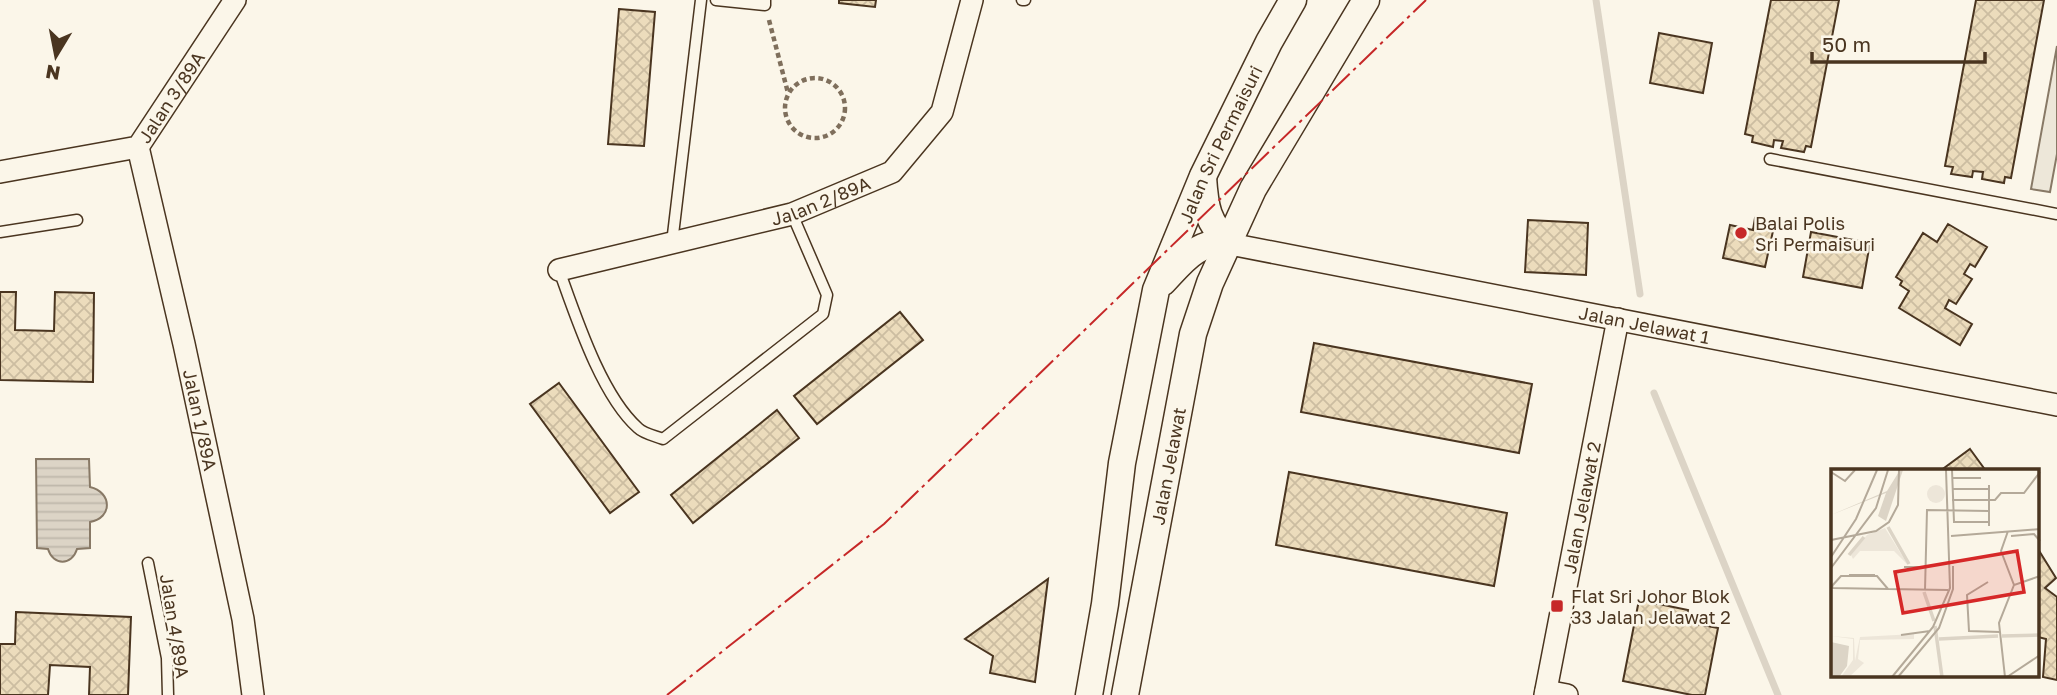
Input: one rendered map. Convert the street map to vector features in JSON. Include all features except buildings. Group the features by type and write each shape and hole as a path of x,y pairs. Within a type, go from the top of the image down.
{"street":[{"name":"Jalan 3/89A","path":"0,172 138,147 235,0"},
{"name":"Jalan 2/89A","path":"559,270 792,214 892,172 942,111 972,0"},
{"name":"Jalan Sri Permaisuri","path":"1156,290 1203,176 1269,42 1293,0"},
{"path":"1230,244 1253,190 1366,0"},
{"name":"Jalan 1/89A","path":"138,147 184,344 243,619 253,695"},
{"path":"1203,176 1204,203 1209,218 1216,231 1230,244"},
{"path":"1089,695 1105,604 1122,463 1156,290 1199,248 1214,242 1230,244"},
{"name":"Jalan Jelawat 1","path":"1230,244 2057,405"},
{"name":"Jalan Jelawat","path":"1125,695 1193,334 1210,283 1230,244"},
{"name":"Jalan Jelawat 2","path":"1553,694 1618,319"}],"lane":[{"path":"672,243 701,0"},
{"path":"716,0 765,3"},
{"path":"1770,159 2057,214"},
{"path":"559,270 583,333 612,396 640,430 663,439 823,314 827,295 792,214"},
{"path":"0,232 77,220"},
{"name":"Jalan 4/89A","path":"148,563 167,657 168,695"}],"path":[{"path":"765,3 789,94 785,110 792,128 811,138 831,134 844,118 844,100 836,87 827,81 806,80 796,85 789,94"}],"shaded area":[{"path":"2057,46 2057,154 2050,192 2031,189"},
{"path":"36,459 89,459 90,487 103,494 106,499 103,516 90,522 90,548 77,549 75,555 67,561 58,561 50,555 48,549 37,548"}],"waterway":[{"path":"1596,0 1640,294"},
{"path":"1654,393 1778,695"}],"power":[{"path":"667,695 884,524 1426,0"}],"place":[{"name":"Balai Polis Sri Permaisuri","path":"1741,233"},
{"name":"Flat Sri Johor Blok 33 Jalan Jelawat 2","path":"1557,606"}]}
